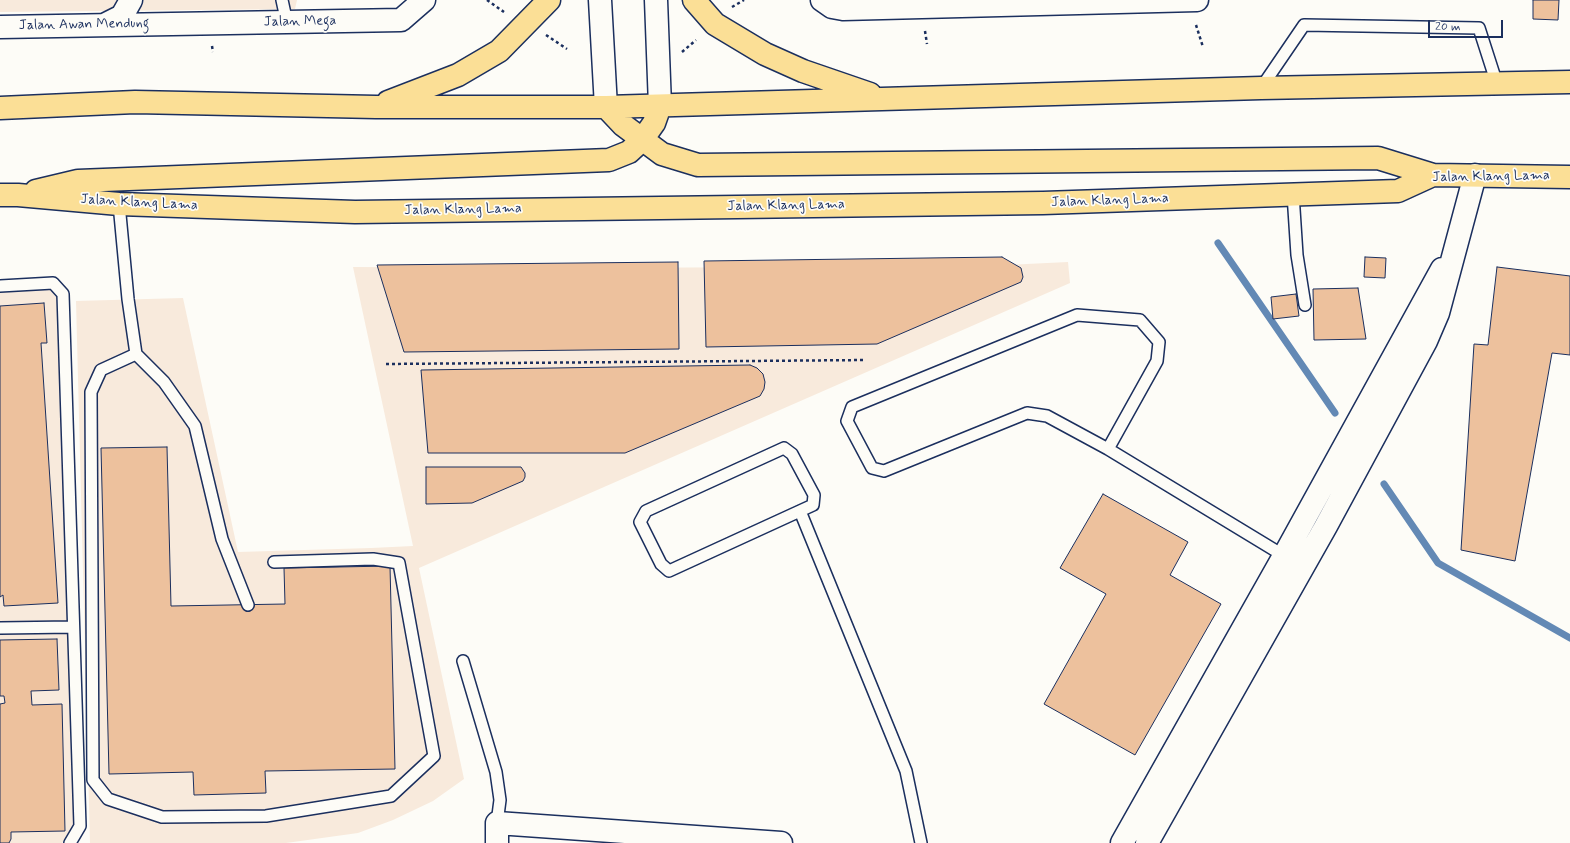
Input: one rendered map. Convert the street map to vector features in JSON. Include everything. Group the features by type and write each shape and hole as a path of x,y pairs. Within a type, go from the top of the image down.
{"main road":[{"path":"376,107 458,74 499,51 549,0"},
{"path":"694,0 715,24 765,54 803,72 883,99"},
{"path":"0,108 135,102 376,107 606,107 1261,88 1570,82"},
{"path":"9,195 78,181 609,160 629,152 642,140 654,123 660,106"},
{"path":"606,107 623,125 662,154 698,164 1378,158 1433,175"},
{"name":"Jalan Klang Lama","path":"9,195 119,204 355,212 1043,203 1398,191 1433,175 1570,177"}],"street":[{"path":"104,24 122,16 131,0"},
{"path":"140,0 146,9 168,23"},
{"name":"Jalan Mega","path":"168,23 287,23 401,20 424,0"},
{"path":"600,0 606,107"},
{"path":"656,0 660,106"},
{"path":"822,0 832,7 843,9 1036,2 1197,0"},
{"name":"Jalan Awan Mendung","path":"0,27 168,23"},
{"path":"1147,843 1302,568 1426,341 1438,313 1475,175"},
{"path":"1122,843 1284,556 1420,306 1455,247"},
{"path":"497,833 781,843"}],"lane":[{"path":"282,0 287,23"},
{"path":"1261,88 1304,25 1479,28 1497,84"},
{"path":"1293,194 1297,255 1305,305"},
{"path":"119,204 128,299 136,354 164,382 195,426 222,539 248,605"},
{"path":"0,286 53,283 63,294 72,627 80,826 70,843"},
{"path":"1108,449 1156,361 1159,342 1140,320 1077,315 852,407 847,421 872,468 884,470 1027,413 1047,416 1108,449 1302,568"},
{"path":"136,354 102,370 91,392 93,780 108,799 162,817 266,816 392,796 434,756 399,563 373,558 274,562"},
{"path":"784,448 792,454 814,495 814,505 800,511 669,571 661,564 640,522 646,511 784,448"},
{"path":"800,511 906,771 921,843"},
{"path":"0,628 72,627"},
{"path":"463,661 496,772 500,800 497,833"}],"path":[{"path":"487,0 506,13"},
{"path":"732,8 744,0"},
{"path":"545,34 567,49"},
{"path":"678,55 696,40"},
{"path":"386,364 866,360"}],"shaded area":[{"path":"0,0 297,0 295,9 0,12"},
{"path":"1068,262 1070,283 419,568 464,779 433,801 393,820 358,833 286,843 90,843 76,301 183,298 238,552 371,548 413,546 353,267 586,268 985,266"},
{"path":"49,289 57,298 74,825 62,843 0,843 0,290"}],"building":[{"path":"1533,0 1559,0 1558,20 1533,19"},
{"path":"1002,257 1021,268 1023,277 1021,282 877,344 706,347 704,261"},
{"path":"1365,257 1386,258 1385,278 1364,277"},
{"path":"678,262 679,349 404,352 377,265"},
{"path":"1497,267 1570,276 1570,355 1552,353 1515,561 1461,550 1474,344 1488,345"},
{"path":"1358,288 1366,339 1314,340 1313,289"},
{"path":"1296,294 1299,316 1273,319 1271,297"},
{"path":"44,303 47,343 41,343 58,603 4,606 3,595 0,597 0,306"},
{"path":"750,365 757,368 763,374 765,382 764,389 760,396 625,453 428,453 421,370"},
{"path":"167,447 171,606 285,604 284,568 390,566 395,769 265,771 266,793 194,795 193,772 109,774 101,448"},
{"path":"426,467 521,467 525,473 525,477 523,481 472,503 426,504"},
{"path":"1103,494 1188,542 1170,575 1221,604 1135,755 1044,704 1106,594 1060,568"},
{"path":"57,639 59,690 31,691 32,705 62,704 65,831 11,832 11,839 9,843 0,843 0,704 5,703 4,696 0,696 0,640"}],"waterway":[{"path":"1218,243 1335,413"},
{"path":"1384,484 1438,563 1570,638"}]}
